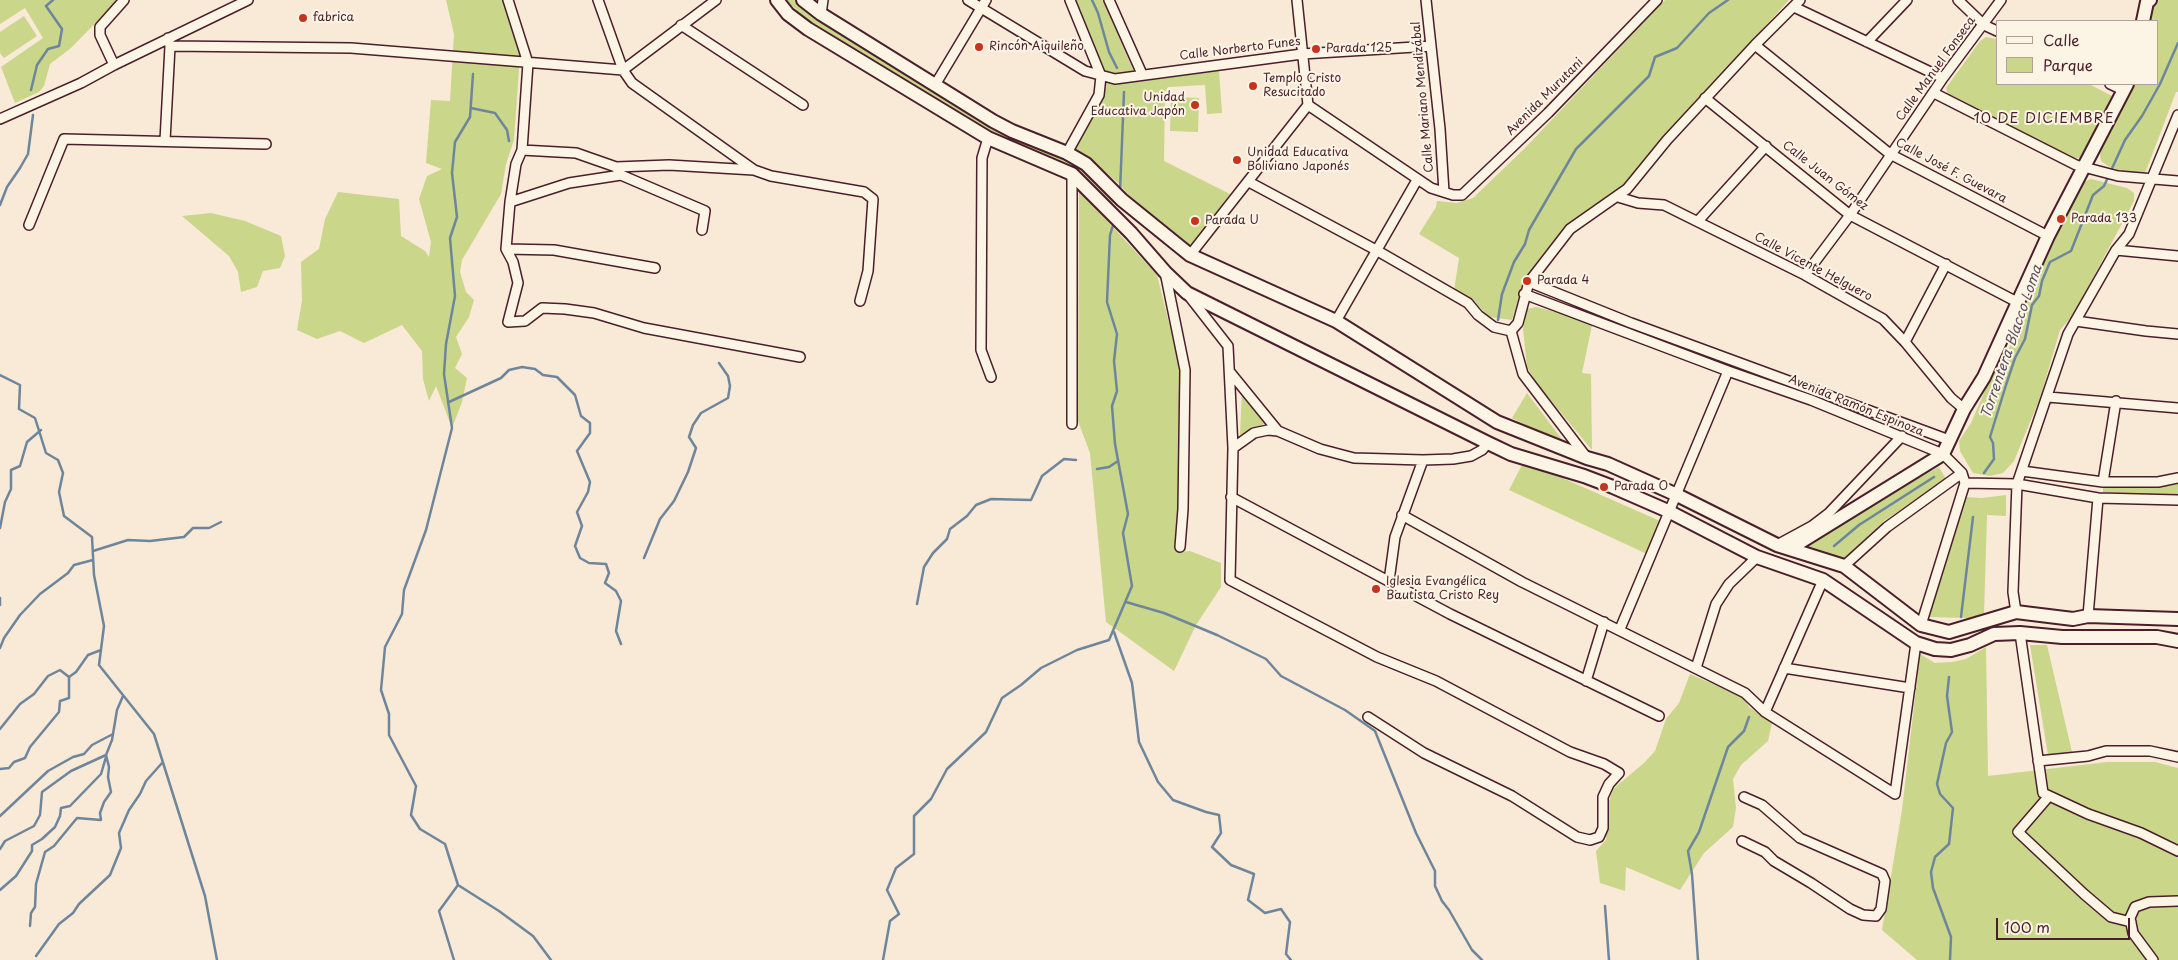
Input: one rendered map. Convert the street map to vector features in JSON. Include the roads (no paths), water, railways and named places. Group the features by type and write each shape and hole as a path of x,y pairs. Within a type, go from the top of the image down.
{"street":[{"path":"114,65 100,35 100,27 124,0"},
{"path":"0,119 81,83 114,65 169,42 248,0"},
{"path":"508,0 528,63 522,150 516,164 510,202 506,249 513,262 518,283 508,322 525,321 542,308 565,309 594,313 644,328 800,357"},
{"path":"598,0 623,70 632,83 754,170 771,176 864,192 873,199 868,271 860,302"},
{"path":"169,42 351,48 432,53 623,70 716,0"},
{"path":"777,0 788,14 808,29 988,138 1072,174 1115,216 1165,272 1187,293 1228,346 1233,448 1230,580 1377,657 1436,681 1570,752 1604,764 1619,773 1609,784 1603,797 1603,828 1599,837 1590,840 1577,837 1512,796 1424,753 1368,717"},
{"path":"803,0 821,14 935,86 1012,130 1067,153 1086,164 1118,197 1190,255 1336,321 1497,422 1587,458 1608,464 1677,495 1777,545 1844,566 1921,625 1949,632 2016,612 2073,619 2088,616 2178,619"},
{"path":"821,14 823,0"},
{"name":"Calle Norberto Funes","path":"968,0 984,4 1085,71 1101,76 1127,79 1142,74 1302,54 1431,46"},
{"path":"1067,153 1099,95 1101,76 1070,0"},
{"path":"1109,0 1142,74"},
{"path":"1190,255 1308,105 1297,0"},
{"name":"Calle Mariano Mendizábal","path":"1426,0 1444,192"},
{"name":"Avenida Murutani","path":"1444,192 1462,195 1469,190 1548,113 1657,0"},
{"path":"1867,42 1907,0"},
{"path":"1958,0 1984,25 1996,31"},
{"name":"Calle Manuel Fonseca","path":"1805,275 1850,215 1943,78 2001,0"},
{"path":"2143,20 2146,1"},
{"path":"1511,331 1518,323 1524,294 1529,282 1570,229 1627,189 1667,140 1705,98 1797,3 1867,42 1943,78"},
{"path":"935,86 984,4"},
{"path":"681,25 803,105"},
{"path":"165,141 169,42"},
{"name":"Calle José F. Guevara","path":"1755,45 1890,154 2048,236"},
{"path":"1791,548 1943,454 1964,409 1984,377 2048,236 2125,87"},
{"path":"1934,93 2076,165 2118,176 2178,181"},
{"name":"Calle Juan Gómez","path":"1705,98 1850,215 2017,302"},
{"path":"1308,105 1417,180 1431,188 1444,192"},
{"path":"2016,612 2013,592 2017,484 2062,352 2076,321 2116,250 2128,234 2153,179 2178,115"},
{"path":"988,138 982,158 981,340 982,350 991,377"},
{"path":"29,225 64,139 266,144"},
{"path":"1698,221 1766,146"},
{"path":"522,150 576,153 616,167 669,165 754,170"},
{"path":"616,167 621,175"},
{"path":"1072,174 1072,424"},
{"path":"510,202 569,183 621,175 705,211 702,230"},
{"path":"1336,321 1417,180"},
{"path":"1248,182 1376,250 1468,303 1478,315 1494,327 1511,331"},
{"name":"Calle Vicente Helguero","path":"1618,197 1638,203 1664,205 1805,275 1883,319 1905,342 1951,398 1964,409"},
{"path":"1131,233 1144,218"},
{"path":"506,249 554,250 655,268"},
{"path":"2116,250 2178,256"},
{"path":"1905,342 1946,264"},
{"path":"1165,272 1185,370 1183,509 1180,547"},
{"name":"Avenida Ramón Espinoza","path":"1529,282 1632,323 1949,440"},
{"path":"1187,293 1511,454 1600,482 1668,510 1757,557 1824,580 1916,643 1935,649 1951,650 1970,645 1994,634 2020,633 2062,638 2157,637 2178,641"},
{"name":"Avenida Ramón Espinoza","path":"1524,294 1728,371 1811,400 1902,436 1943,454 1962,473 1965,483"},
{"path":"2076,321 2178,334"},
{"path":"1511,331 1523,374 1587,458"},
{"path":"1620,629 1668,510 1677,495 1728,371"},
{"path":"1230,372 1278,431"},
{"path":"2048,396 2178,408"},
{"path":"2103,482 2116,401"},
{"path":"1233,448 1254,433 1268,430 1278,431 1340,456 1354,458 1453,459 1471,456 1482,450 1488,443"},
{"path":"1696,668 1716,604 1728,584 1757,557 1812,526 1829,513 1902,436"},
{"path":"1389,580 1395,537 1423,460"},
{"path":"1600,482 1608,464"},
{"path":"2022,471 2103,482 2158,482 2178,478"},
{"path":"1844,566 1887,527 1962,473"},
{"path":"1921,625 1965,483 2017,484 2098,498 2178,500"},
{"path":"1231,496 1450,614 1659,716"},
{"path":"2088,616 2098,498"},
{"path":"1402,515 1522,582 1620,629 1745,693 1765,712 1895,794 1916,643"},
{"path":"1765,712 1824,580"},
{"path":"1586,682 1604,622"},
{"path":"2020,633 2043,794 2088,814 2141,833 2178,850"},
{"path":"1784,668 1910,688"},
{"path":"2038,761 2088,756 2106,751 2150,751 2178,757"},
{"path":"1742,841 1765,852 1781,866 1850,909 1863,915 1876,916 1881,909 1885,881 1882,874 1800,838 1762,805 1744,796"},
{"path":"2049,796 2018,832 2111,917 2131,922"},
{"path":"2153,960 2133,933 2130,918 2135,907 2149,902 2178,902"}],"waterway":[{"path":"31,90 37,65 48,49 59,46 62,29 46,6 53,0"},
{"path":"1092,0 1098,13 1109,52 1117,68"},
{"path":"1498,320 1502,294 1514,262 1525,244 1529,230 1576,149 1649,76 1655,57 1677,48 1709,13 1728,0"},
{"name":"Torrentera Blacco Loma","path":"1984,473 1994,459 1993,443 1990,437 2015,358 2025,339 2032,305 2039,296 2042,281 2050,262 2071,251 2093,195 2104,186 2125,140 2142,116 2160,84 2178,43"},
{"path":"473,74 470,117 455,142 452,173 457,217 450,238 455,296 446,344 444,374 452,428 426,530 404,590 402,614 385,647 381,690 389,714 389,735 416,786 411,815 420,829 445,844 458,885 499,911 533,936 551,960"},
{"path":"1120,192 1124,92"},
{"path":"471,108 495,113 507,130 509,141"},
{"path":"0,205 7,187 28,154 33,115"},
{"path":"883,960 890,921 899,914 887,890 896,868 914,854 914,816 931,799 947,769 986,732 1002,698 1041,668 1077,650 1109,640 1132,586 1123,533 1128,514 1115,444 1112,406 1117,391 1114,361 1117,334 1107,302 1110,235 1114,222"},
{"path":"644,558 660,519 674,501 688,472 696,448 689,437 693,425 701,413 728,398 730,386 728,376 719,363"},
{"path":"449,402 501,378 509,370 522,367 535,369 543,375 557,377 575,395 581,416 590,423 590,433 577,451 590,482 588,492 577,512 582,526 575,546 580,558 589,563 606,564 609,573 605,583 616,591 621,601 616,631 621,644"},
{"path":"0,375 20,385 19,409 35,418 46,453 58,460 63,473 59,492 64,516 92,537 94,575 104,626 99,665 154,734 205,896 217,960"},
{"path":"0,528 5,502 11,489 11,470 20,466 27,442 41,430"},
{"path":"917,604 924,567 933,553 947,539 950,529 967,516 976,505 991,499 1031,500 1042,476 1064,459 1076,460"},
{"path":"1097,469 1109,467 1118,461"},
{"path":"1834,546 1859,525 1934,477"},
{"name":"Torrentera Blacco Loma","path":"1961,617 1973,517"},
{"path":"93,551 128,540 150,541 184,537 193,528 209,528 221,522"},
{"path":"0,648 4,638 20,615 40,594 68,573 74,565 93,560"},
{"path":"0,598 0,605"},
{"path":"1126,602 1164,613 1217,635 1266,659 1281,676 1345,710 1375,731 1416,833 1435,871 1435,886 1442,901 1472,950 1482,960"},
{"path":"1114,632 1132,683 1139,742 1158,782 1173,800 1219,815 1221,833 1212,847 1231,865 1254,874 1248,900 1265,913 1281,909 1290,922 1286,954 1291,960"},
{"path":"0,769 9,768 14,762 25,758 30,747 59,712 60,701 69,698 69,677 76,672 88,655 101,650"},
{"path":"0,729 20,704 34,694 48,676 60,670 69,677"},
{"name":"Torrentera Blacco Loma","path":"1949,677 1947,696 1952,732 1946,743 1937,784 1940,794 1953,808 1949,844 1935,857 1931,872 1933,888 1951,937 1950,960"},
{"path":"0,849 5,841 34,826 40,815 42,792 71,771 106,755 112,740 117,710 123,696"},
{"path":"1698,960 1692,874 1688,851 1699,832 1728,747 1744,731 1749,717"},
{"path":"0,816 48,771 73,757 84,754 92,745 113,734"},
{"path":"30,926 31,913 35,907 36,884 45,852 54,846 77,818 101,820 100,813 104,802 111,792 106,755"},
{"path":"0,890 16,876 32,851 32,845 55,827 61,808 70,806 101,774 106,757"},
{"path":"36,956 59,924 73,913 79,904 110,875 121,848 119,833 129,810 146,781 162,763"},
{"path":"454,960 439,911 458,885"},
{"path":"1605,906 1609,960"}],"place":[{"name":"fabrica","path":"303,18"},
{"name":"Rincón Aiquileño","path":"979,47"},
{"name":"Parada 125","path":"1316,49"},
{"name":"Templo Cristo Resucitado","path":"1253,86"},
{"name":"Unidad Educativa Japón","path":"1195,105"},
{"name":"Unidad Educativa Boliviano Japonés","path":"1237,160"},
{"name":"Parada 133","path":"2061,219"},
{"name":"Parada U","path":"1195,221"},
{"name":"Parada 4","path":"1527,281"},
{"name":"Parada O","path":"1604,487"},
{"name":"Iglesia Evangélica Bautista Cristo Rey","path":"1376,589"}],"district":[{"name":"10 DE DICIEMBRE","path":"2044,119"}]}
